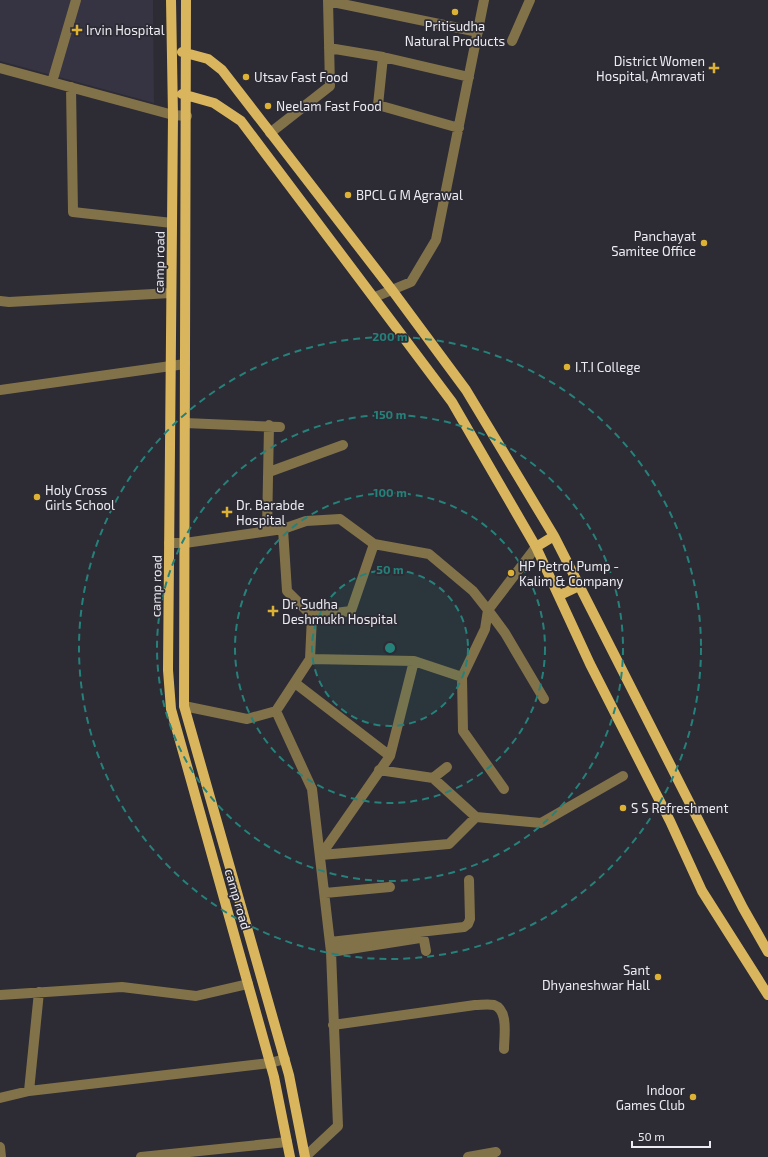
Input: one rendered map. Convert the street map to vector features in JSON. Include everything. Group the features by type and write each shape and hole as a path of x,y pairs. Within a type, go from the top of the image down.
{"main road":[{"name":"camp road","path":"171,0 173,168 168,670 171,710 270,1063 290,1157"},
{"name":"camp road","path":"186,0 187,168 184,706 284,1059 305,1157"},
{"path":"172,52 187,52 208,59 222,70 392,290 466,390 554,536 743,908 768,952"},
{"path":"173,72 187,72"},
{"path":"173,94 187,95 214,103 240,122 375,297 452,402 536,547 560,595 590,664 670,821 702,891 768,995"},
{"path":"173,168 187,168"},
{"path":"536,547 554,536"},
{"path":"560,595 579,586"}],"street":[{"path":"52,82 76,0"},
{"path":"375,297 411,282 436,240 484,0"},
{"path":"512,41 530,0"},
{"path":"270,133 330,86 328,1 478,32"},
{"path":"329,48 383,57 469,77"},
{"path":"383,57 378,106 459,128"},
{"path":"0,68 173,115 187,116"},
{"path":"71,87 73,212 172,223"},
{"path":"0,301 9,302 171,293"},
{"path":"0,390 185,364"},
{"path":"170,380 185,378"},
{"path":"186,423 280,426"},
{"path":"267,531 269,425"},
{"path":"269,472 343,445"},
{"path":"169,543 185,543 283,529 306,521 340,519 374,544 429,554 473,591 505,633 544,699"},
{"path":"184,706 247,719 276,712 310,659 312,616 287,591 283,529"},
{"path":"312,616 351,611 374,544"},
{"path":"504,789 464,731 462,677 485,629 488,610 536,547"},
{"path":"310,659 414,661 462,677"},
{"path":"320,855 390,756 414,661"},
{"path":"295,683 390,756"},
{"path":"276,712 312,789 330,947 338,1126 305,1157"},
{"path":"433,778 447,767"},
{"path":"379,770 433,778 476,817 541,823 623,776"},
{"path":"320,855 449,844 476,817"},
{"path":"330,947 464,927 468,924 470,919 469,880"},
{"path":"324,893 390,887"},
{"path":"230,920 244,917"},
{"path":"330,947 420,938 424,940 426,951"},
{"path":"0,995 122,987 196,996 248,984"},
{"path":"29,1091 39,992"},
{"path":"333,1025 475,1005 493,1005 501,1010 504,1016 504,1049"},
{"path":"0,1098 29,1091 270,1063 284,1059"},
{"path":"141,1157 287,1142"},
{"path":"0,1147 1,1157"},
{"path":"468,1157 496,1152"}],"shaded area":[{"name":"Irvin Hospital","path":"0,0 153,0 154,103 0,61"}],"place":[{"name":"Pritisudha Natural Products","path":"455,12"},
{"name":"Irvin Hospital","path":"77,30"},
{"name":"District Women Hospital, Amravati","path":"714,68"},
{"name":"Utsav Fast Food","path":"246,77"},
{"name":"Neelam Fast Food","path":"268,106"},
{"name":"BPCL G M Agrawal","path":"348,195"},
{"name":"Panchayat Samitee Office","path":"704,243"},
{"name":"I.T.I College","path":"567,367"},
{"name":"Holy Cross Girls School","path":"37,497"},
{"name":"Dr. Barabde Hospital","path":"227,512"},
{"name":"HP Petrol Pump - Kalim & Company","path":"511,573"},
{"name":"Dr. Sudha Deshmukh Hospital","path":"273,611"},
{"name":"S S Refreshment","path":"623,808"},
{"name":"Sant Dhyaneshwar Hall","path":"658,977"},
{"name":"Indoor Games Club","path":"693,1097"}]}
